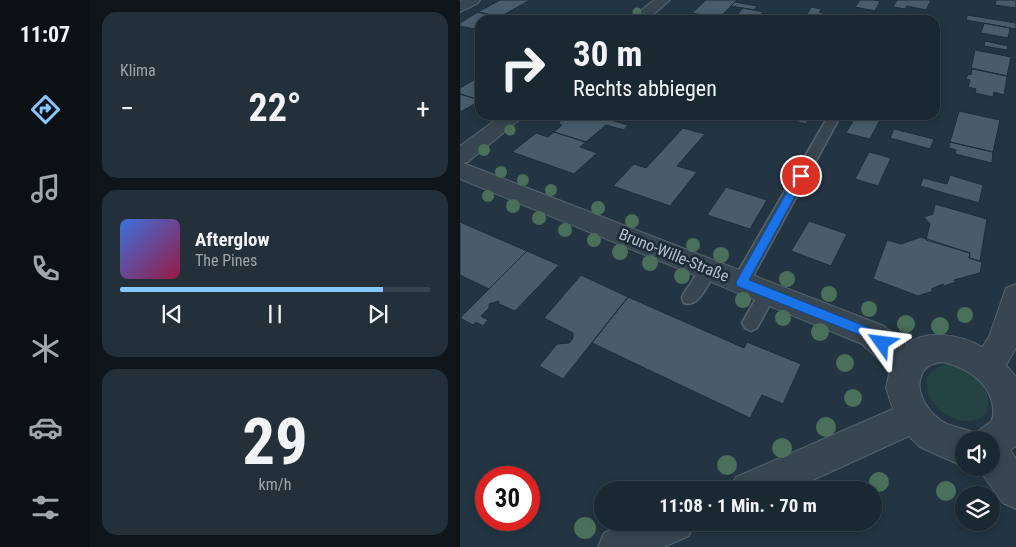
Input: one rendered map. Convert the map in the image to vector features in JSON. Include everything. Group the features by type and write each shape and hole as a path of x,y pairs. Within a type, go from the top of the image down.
{"street":[{"path":"460,7 473,0"},
{"path":"644,15 663,0"},
{"path":"460,157 508,120"},
{"name":"Bruno-Wille-Straße","path":"460,170 873,334 907,365"},
{"path":"987,366 1003,343 1016,296"},
{"path":"955,445 932,435 913,417 902,388 907,365 921,352 942,348 965,353 987,366 1004,387 1011,411 1004,433 1000,436"},
{"path":"769,481 913,417"},
{"path":"1000,468 1016,490"},
{"path":"618,547 654,531"}],"lane":[{"path":"742,282 833,120"},
{"path":"690,298 709,270"},
{"path":"751,323 768,293"}],"green space":[{"path":"951,364 969,370 982,383 988,400 988,408 985,414 978,419 968,421 955,419 944,413 929,394 926,384 929,375 937,368"}],"building":[{"path":"500,0 530,0 504,15 478,12"},
{"path":"706,0 737,0 722,15 692,13"},
{"path":"860,0 880,1 875,11 855,7"},
{"path":"897,0 931,0 926,10 907,6 905,9 893,7"},
{"path":"996,0 1016,0 1016,8 995,5"},
{"path":"735,2 757,6 754,10 731,6"},
{"path":"811,7 822,9 819,12 823,13 821,15 807,15"},
{"path":"743,8 763,12 760,15 737,15"},
{"path":"478,12 491,15 475,15 475,29 460,26 460,23"},
{"path":"967,15 1016,23 1016,29 966,20"},
{"path":"984,23 1010,28 1008,38 981,33"},
{"path":"985,41 1008,46 1007,50 984,46"},
{"path":"975,50 1011,57 1007,76 971,68"},
{"path":"972,69 1007,76 1004,95 994,92 993,97 975,93 976,89 968,87 970,80 966,79 968,74 971,75"},
{"path":"475,79 475,98 460,94 460,87"},
{"path":"460,94 475,98 475,104 460,112"},
{"path":"959,111 1000,120 993,152 950,142"},
{"path":"562,120 610,120 628,125 624,130 606,125 586,142 554,132 562,125 558,123"},
{"path":"791,120 808,120 806,124"},
{"path":"853,120 880,120 870,139 846,133"},
{"path":"683,128 705,134 677,166 697,172 670,206 613,186 634,164 646,168"},
{"path":"894,129 934,139 930,149 890,138"},
{"path":"554,132 586,142 580,147 597,153 574,174 512,152 536,133 548,137"},
{"path":"950,142 993,152 992,163 955,154 956,150 949,148"},
{"path":"869,152 891,158 878,186 855,179"},
{"path":"950,175 983,185 979,203 920,186 923,178 947,184"},
{"path":"726,187 767,200 750,229 707,215"},
{"path":"935,204 987,219 980,261 969,258 970,253 926,240 930,224 924,217 933,214"},
{"path":"809,221 847,234 831,266 791,251"},
{"path":"460,222 527,251 489,289 460,275"},
{"path":"921,237 970,253 969,258 982,262 980,273 954,280 956,282 944,286 943,284 931,289 933,291 918,296 873,279 887,240 901,244"},
{"path":"527,251 559,265 515,311 499,304 499,301 489,304 489,308 481,316 488,320 483,326 476,322 473,325 460,318"},
{"path":"581,275 628,297 563,379 539,366 557,344 569,343 573,338 573,333 544,318"},
{"path":"628,297 744,348 747,342 801,364 783,404 762,395 750,418 592,343"}],"route":[{"path":"801,176 742,282 873,334 882,343"}]}
